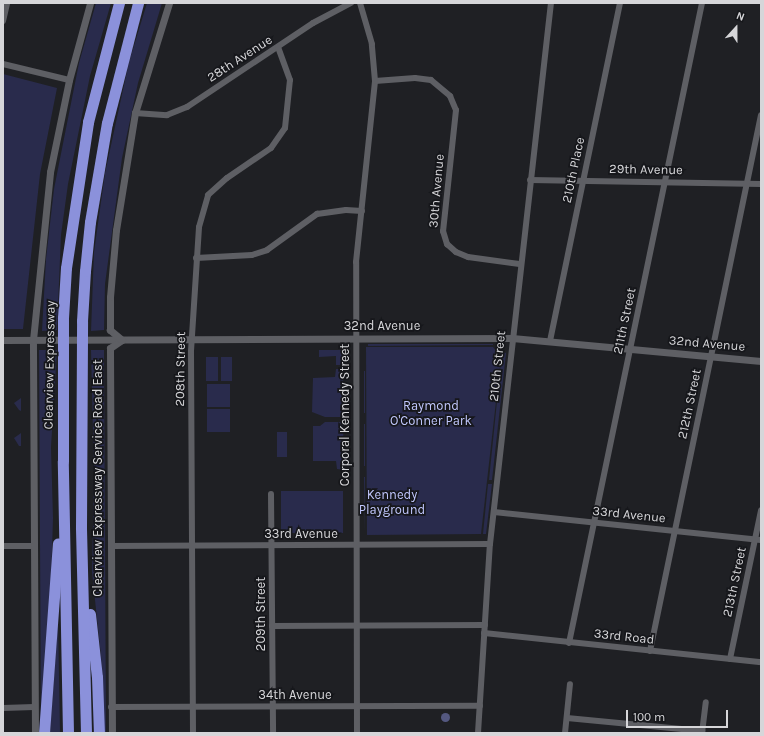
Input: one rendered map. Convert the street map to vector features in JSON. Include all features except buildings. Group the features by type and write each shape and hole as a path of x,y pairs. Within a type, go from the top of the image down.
{"highway":[{"name":"Clearview Expressway","path":"68,733 63,461 63,318 71,226 88,122 120,3"},
{"path":"86,733 81,527 82,321 90,222 106,123 138,3"},
{"path":"44,733 63,461"},
{"path":"81,527 96,677 99,733"}],"street":[{"path":"3,21 7,3"},
{"name":"Clearview Expressway","path":"35,733 33,340 50,172 69,80 90,3"},
{"path":"122,340 110,330 110,297 116,230 135,113 169,3"},
{"name":"28th Avenue","path":"135,113 166,115 187,107 313,22 351,3"},
{"name":"Corporal Kennedy Street","path":"357,733 356,262 375,81 372,44 360,3"},
{"name":"210th Street","path":"478,733 490,544 550,3"},
{"name":"210th Place","path":"550,341 620,3"},
{"name":"211th Street","path":"569,643 702,3"},
{"name":"208th Street","path":"193,733 192,340 196,258 201,214 208,195 227,178 271,148 285,128 290,80 278,47"},
{"path":"3,64 69,80"},
{"name":"30th Avenue","path":"375,81 415,78 431,80 450,96 456,110 443,231 447,244 456,252 468,256 520,264"},
{"name":"212th Street","path":"650,650 761,115"},
{"name":"29th Avenue","path":"530,180 584,179 761,184"},
{"path":"196,258 252,255 267,250 317,214 346,210 362,211"},
{"name":"32nd Avenue","path":"3,340 99,341 512,338 761,361"},
{"name":"Clearview Expressway Service Road East","path":"112,733 110,348 122,340"},
{"name":"209th Street","path":"271,494 273,733"},
{"name":"213th Street","path":"730,659 758,539 761,510"},
{"name":"33rd Avenue","path":"494,512 758,539"},
{"name":"33rd Avenue","path":"111,546 490,544"},
{"path":"3,546 33,546"},
{"path":"272,626 485,625"},
{"name":"33rd Road","path":"484,633 761,662"},
{"path":"565,733 570,684"},
{"path":"567,718 702,732 706,702"},
{"name":"34th Avenue","path":"111,707 480,706"},
{"path":"3,708 34,708"}],"green space":[{"path":"96,3 111,3 90,76 68,184 61,235 57,330 42,331 46,259 54,189 79,63"},
{"path":"147,3 162,3 138,83 122,158 105,284 104,330 91,331 94,252 105,173 129,62"},
{"path":"3,74 57,88 40,174 23,329 3,329"},
{"path":"368,344 493,344 493,345 368,346"},
{"name":"Raymond O'Conner Park","path":"366,347 493,347 501,357 481,534 367,535"},
{"path":"39,350 57,350 51,447 53,518 51,583 41,729"},
{"path":"91,350 104,350 106,733 104,733 101,656 92,572 94,474"},
{"path":"319,350 343,350 343,365 336,365 336,356 319,357"},
{"path":"502,352 506,353 492,480 489,480"},
{"path":"206,357 218,357 218,381 206,381"},
{"path":"221,357 232,357 232,381 221,381"},
{"path":"336,369 343,369 343,417 325,417 312,412 313,378 335,377"},
{"path":"364,371 365,371 365,413"},
{"path":"207,384 230,384 230,407 207,407"},
{"path":"21,398 21,411 14,403"},
{"path":"207,409 230,409 230,432 207,432"},
{"path":"325,422 343,422 344,470 337,469 336,461 313,461 313,426 320,426"},
{"path":"364,424 365,424 365,466"},
{"path":"277,432 287,432 287,457 277,457"},
{"path":"21,433 21,446 19,446 14,438"},
{"path":"364,477 365,477 364,533"},
{"path":"488,484 492,484 486,534 483,534"},
{"path":"281,491 343,491 343,533 281,533"},
{"path":"58,621 60,733 50,733 52,704"}],"shaded area":[{"path":"443,713 447,713 449,717 447,721 443,721 441,719 441,715"}],"park label":[{"name":"Kennedy Playground","path":"392,504"}]}
